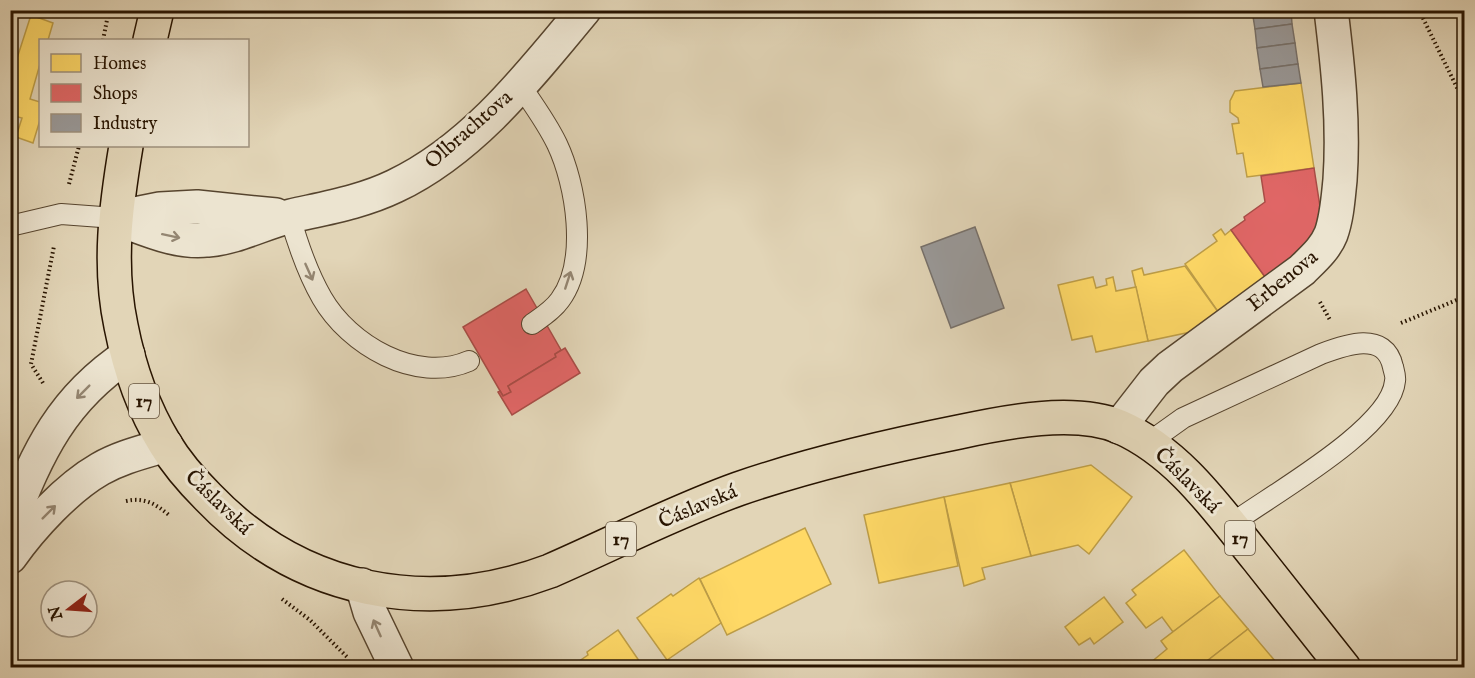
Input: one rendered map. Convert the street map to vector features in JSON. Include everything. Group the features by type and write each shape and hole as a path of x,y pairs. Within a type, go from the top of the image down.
{"main road":[{"path":"150,39 156,10"},
{"name":"Čáslavská","path":"126,147 113,241 116,300 128,355 149,415 181,467 223,513 247,533 303,567 362,585 420,595 485,590 519,582 550,570 736,490 873,450 1021,421 1074,418 1119,427 1148,443 1177,466 1230,525 1344,668"}],"street":[{"name":"Olbrachtova","path":"115,218 160,208 197,207 290,217 361,200 396,186 453,149 484,122 584,10"},
{"name":"Erbenova","path":"1119,427 1154,382 1170,367 1302,270 1321,252 1330,236 1337,213 1342,123 1339,73 1331,10"},
{"path":"10,523 35,464 63,415 79,394 128,355"},
{"path":"10,556 49,511 98,470 134,454 166,445"},
{"path":"362,585 370,612 397,668"}],"lane":[{"path":"520,84 557,145 567,172 578,221 577,246 568,283 561,299 550,311 532,324"},
{"path":"10,226 61,214 115,218"},
{"path":"290,217 299,248 322,299 355,336 411,366 446,369 469,361"},
{"path":"1148,443 1183,418 1321,354 1363,342 1382,347 1391,360 1396,380 1390,396 1376,417 1363,431 1332,455 1230,525"}],"path":[{"path":"103,39 109,10"},
{"path":"1419,10 1464,102"},
{"path":"31,364 61,214 79,147"},
{"path":"1398,324 1464,297"}],"building: Homes":[{"path":"31,15 53,23 48,39 39,39 39,68 30,99 39,102 39,123 33,143 16,137 22,118 10,115 10,80"},
{"path":"1301,83 1314,168 1247,177 1243,153 1237,154 1232,124 1239,123 1238,118 1230,112 1230,101 1235,91"},
{"path":"1221,229 1225,235 1231,230 1268,281 1221,316 1185,264 1217,241 1213,235"},
{"path":"1185,266 1221,316 1200,330 1148,341 1132,271 1142,268 1144,275"},
{"path":"1093,277 1096,288 1107,285 1106,279 1113,277 1116,291 1136,287 1148,341 1096,352 1092,336 1072,340 1058,285"},
{"path":"1091,465 1132,497 1089,554 1078,545 1031,556 1010,483"},
{"path":"1010,483 1031,556 982,568 985,579 964,586 944,497"},
{"path":"944,497 958,566 879,583 864,515"},
{"path":"805,528 831,584 727,635 700,579"},
{"path":"1184,550 1220,596 1173,632 1162,617 1146,628 1126,603 1136,595 1132,590"},
{"path":"699,578 721,623 667,660 637,618"},
{"path":"1220,596 1248,629 1198,668 1144,668 1167,649 1161,641"},
{"path":"1104,597 1123,622 1094,644 1090,638 1079,645 1065,627"},
{"path":"1248,629 1281,668 1198,668"},
{"path":"618,630 644,668 569,668 588,655 587,652"}],"building: Shops":[{"path":"1314,168 1323,226 1268,281 1231,230 1265,202 1261,176"},
{"path":"526,289 561,350 555,354 556,357 508,386 511,392 503,396 463,327"},
{"path":"565,348 580,373 512,415 498,392 500,391 503,396 511,392 508,386 556,357 555,354"}],"building: Industry":[{"path":"1252,10 1291,10 1292,24 1255,29"},
{"path":"1292,24 1295,43 1257,48 1255,29"},
{"path":"1295,43 1298,64 1260,69 1257,48"},
{"path":"1298,64 1301,83 1263,87 1260,69"},
{"path":"975,227 1004,308 951,328 921,247"}]}
